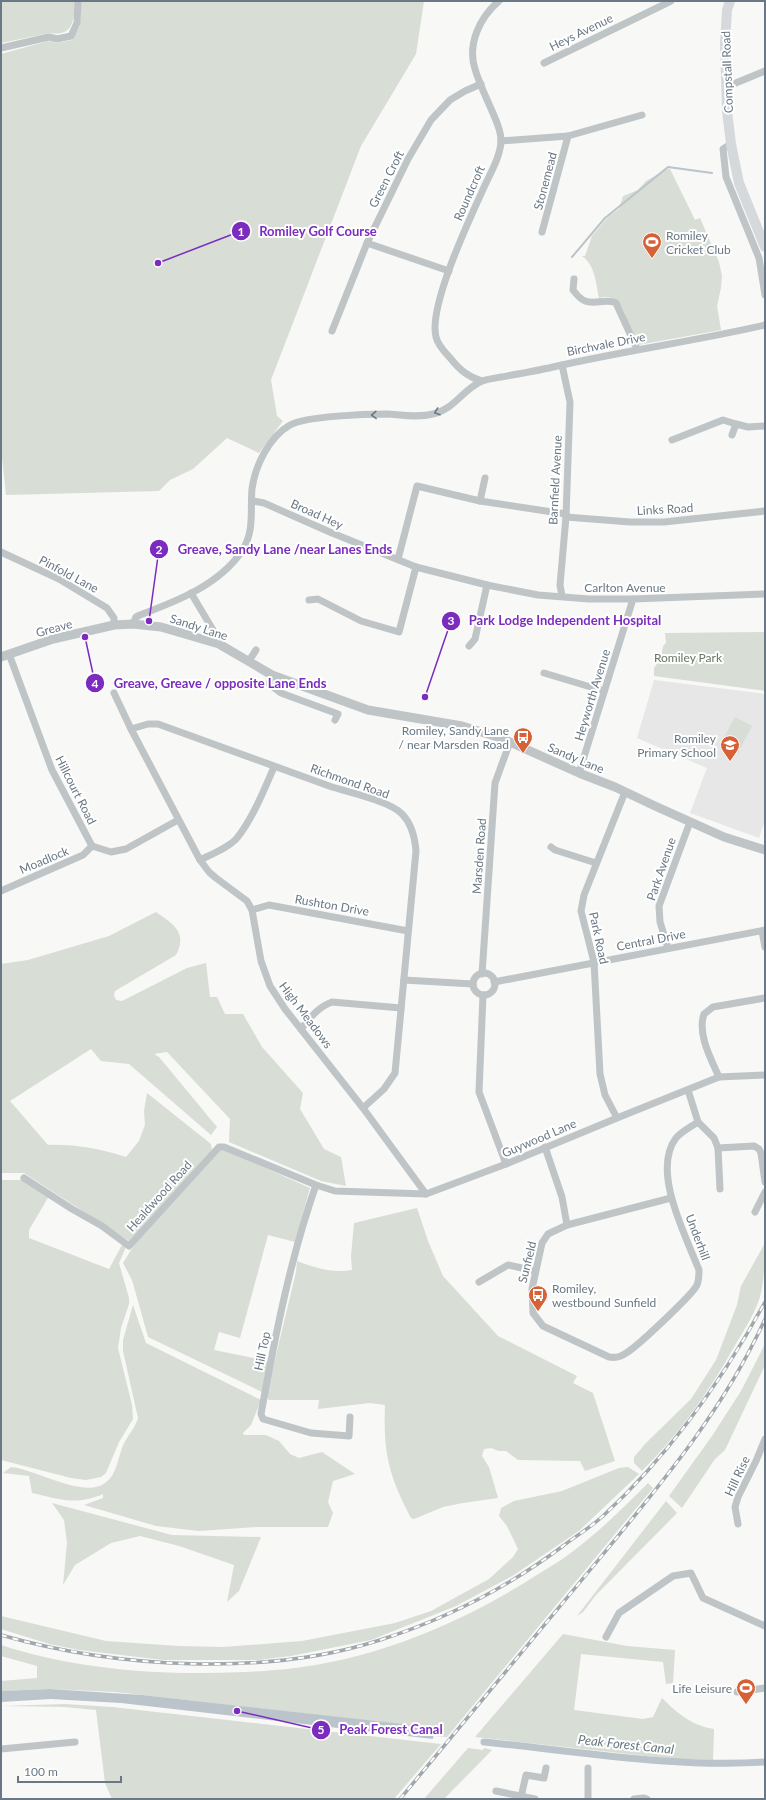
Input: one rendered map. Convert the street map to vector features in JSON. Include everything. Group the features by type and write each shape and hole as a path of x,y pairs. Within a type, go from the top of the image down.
{"main road":[{"name":"Compstall Road","path":"730,1 727,10 725,29 726,87 731,144 739,183 765,247"}],"street":[{"path":"1,48 48,37 57,39 71,36 77,23 78,1"},
{"name":"Roundcroft","path":"482,381 472,378 441,349 436,337 435,326 437,308 449,271 460,241 496,161 501,141 498,125 481,84 474,60 475,38 484,18 499,1"},
{"name":"Heys Avenue","path":"544,63 670,1"},
{"path":"726,87 765,71"},
{"name":"Green Croft","path":"332,331 367,243 408,160 431,120 450,100 464,91 481,84"},
{"path":"501,141 568,136 642,115"},
{"name":"Stonemead","path":"542,232 568,136"},
{"path":"731,144 722,149 726,178 759,258 765,295"},
{"path":"367,243 449,271"},
{"path":"574,279 573,290 583,300 595,303 613,301 616,303 637,349"},
{"name":"Birchvale Drive","path":"253,501 252,491 254,478 260,462 268,447 281,432 290,425 310,420 381,414 413,416 434,414 449,408 482,381 637,349 711,337 765,325"},
{"name":"Barnfield Avenue","path":"562,365 570,402 566,515 560,585 562,596"},
{"path":"672,440 723,420 748,427 765,426"},
{"path":"732,435 736,424"},
{"path":"480,501 485,478"},
{"name":"Links Road","path":"398,559 417,486 480,501 566,515 630,522 664,522 765,511"},
{"path":"133,624 136,617 140,614 170,603 191,592 224,571 242,550 248,536 251,528 253,501"},
{"name":"Broad Hey","path":"253,501 264,503 367,548 416,567 487,585"},
{"name":"Pinfold Lane","path":"1,552 59,579 107,608 114,618 114,625"},
{"path":"399,632 416,567"},
{"path":"469,646 475,639 487,585"},
{"name":"Carlton Avenue","path":"487,585 538,595 589,599 633,599 765,594"},
{"path":"191,592 218,640"},
{"path":"309,600 318,599 361,621 407,634"},
{"name":"Heyworth Avenue","path":"579,773 633,599"},
{"name":"Sandy Lane","path":"114,625 133,624 161,627 218,640 276,677 368,710 462,726 486,732 625,792 724,837 765,850"},
{"name":"Greave","path":"5,656 53,639 114,625"},
{"path":"249,661 256,650"},
{"name":"Hillcourt Road","path":"5,656 52,770 92,846"},
{"path":"544,673 604,691"},
{"path":"276,677 270,684 282,693 338,714 335,720"},
{"path":"114,693 131,729 200,860 216,878 247,902 252,910"},
{"name":"Richmond Road","path":"131,729 148,724 158,724 274,767 380,802 402,814 416,842 416,851 395,1073 384,1089 363,1108"},
{"name":"Marsden Road","path":"482,974 495,783 510,742"},
{"path":"200,860 231,843 237,837 262,797 274,767"},
{"name":"Park Road","path":"617,1118 605,1095 600,1074 594,962 581,911 584,895 625,792"},
{"path":"92,846 111,852 126,849 178,820"},
{"name":"Park Avenue","path":"668,948 660,922 659,906 690,822"},
{"name":"Moadlock","path":"1,891 84,855 92,846"},
{"path":"551,847 555,850 596,863"},
{"name":"Rushton Drive","path":"252,910 269,905 408,931"},
{"name":"High Meadows","path":"252,910 265,976 270,986 285,1009 363,1108 426,1194"},
{"path":"763,930 765,947"},
{"name":"Central Drive","path":"494,982 763,930"},
{"path":"482,974 490,976 494,982 492,991 483,995 476,992 473,984 476,977 482,974"},
{"path":"404,980 473,984"},
{"path":"483,995 479,1092 506,1164"},
{"path":"719,1077 704,1039 702,1024 704,1014 713,1007 765,998"},
{"path":"301,1029 324,1004 332,1002 401,1008"},
{"name":"Guywood Lane","path":"316,1185 335,1191 426,1194 506,1164 719,1077 765,1075"},
{"path":"688,1090 698,1122 714,1138 718,1148 720,1189"},
{"name":"Underhill","path":"628,1352 679,1306 697,1286 699,1270 671,1198 667,1178 667,1158 670,1148 677,1138 698,1122"},
{"name":"Healdwood Road","path":"24,1178 72,1209 102,1226 129,1246 219,1147 224,1147 316,1185"},
{"path":"545,1147 562,1197 566,1225 671,1198"},
{"path":"718,1148 762,1147 761,1153 765,1182"},
{"name":"Hill Top","path":"316,1185 296,1248 278,1326 261,1414 263,1419 311,1433 349,1436 350,1417"},
{"path":"755,1212 765,1192"},
{"name":"Sunfield","path":"566,1225 548,1234 542,1243 535,1271 531,1303 533,1313 543,1326 609,1357 618,1357 628,1352"},
{"path":"479,1282 508,1265 535,1271"},
{"name":"Hill Rise","path":"738,1524 735,1507 738,1497 765,1439"},
{"path":"606,1636 619,1613 673,1576 691,1573 703,1598 765,1626"},
{"path":"737,1692 765,1688"},
{"path":"1,1749 75,1742"},
{"path":"521,1797 526,1775 544,1778 546,1768"},
{"path":"588,1768 588,1799"},
{"path":"496,1791 535,1799"},
{"path":"634,1799 647,1799"}],"shaded area":[{"name":"Romiley Primary School","path":"654,680 765,694 765,820 759,838 690,813 707,768 637,738"},
{"path":"50,1689 142,1695 421,1726 434,1732 433,1739 121,1703 51,1699 1,1702 1,1691"}],"green space":[{"path":"1,1 75,1 73,20 68,29 58,34 50,33 1,43"},
{"path":"81,1 424,1 416,54 361,146 271,380 277,416 283,421 259,453 227,438 193,469 170,480 159,491 6,495 1,448 1,54 48,41 57,43 72,40 80,26"},
{"name":"Romiley Cricket Club","path":"667,169 670,169 695,220 700,218 719,262 722,276 717,306 721,330 638,345 621,305 616,300 608,297 599,298 596,280 590,264 582,256 585,256 592,236 609,216 619,209 623,196 638,190 646,181"},
{"name":"Romiley Park","path":"765,632 765,691 654,676 654,668 661,658 663,646 666,643 665,633"},
{"path":"735,717 752,726 737,754 720,745"},
{"path":"156,912 177,929 180,940 176,955 115,991 114,995 116,1000 122,1001 187,968 206,963 210,997 217,997 225,1014 243,1014 262,1047 303,1093 300,1109 324,1149 341,1157 346,1186 321,1181 229,1142 230,1119 167,1052 154,1054 159,1057 217,1127 211,1135 129,1064 101,1061 91,1049 10,1101 48,1145 68,1145 126,1157 139,1141 145,1125 144,1111 147,1093 211,1144 212,1151 129,1241 24,1173 1,1173 1,964 28,960 109,936"},
{"path":"220,1150 227,1151 310,1188 295,1242 268,1235 240,1338 219,1332 214,1350 268,1361 262,1392 148,1337 132,1280 123,1263 134,1245"},
{"path":"1,1180 22,1180 49,1196 29,1230 29,1238 109,1269 122,1245 126,1247 119,1263 129,1298 129,1304 121,1328 118,1348 132,1405 133,1419 119,1442 106,1473 101,1477 86,1480 71,1478 1,1460"},
{"path":"417,1208 428,1241 443,1276 498,1336 577,1376 573,1383 593,1393 615,1461 585,1471 580,1461 518,1460 506,1451 499,1451 491,1448 484,1449 482,1456 489,1467 498,1498 443,1507 414,1519 411,1518 403,1503 389,1464 385,1437 385,1405 370,1403 318,1409 319,1400 269,1400 266,1397 296,1272 297,1261 324,1269 337,1271 352,1270 351,1256 354,1223"},
{"path":"765,1243 762,1287 757,1306 751,1319 692,1413 668,1443 642,1471 634,1463 634,1457 646,1443 691,1399 716,1360 737,1305 741,1286"},
{"path":"133,1305 146,1343 261,1400 251,1425 243,1433 244,1435 266,1435 279,1441 290,1454 299,1458 322,1452 355,1474 333,1481 328,1502 333,1513 328,1527 257,1527 199,1531 156,1526 84,1505 103,1498 103,1494 93,1498 76,1501 51,1497 32,1493 29,1476 3,1473 11,1467 59,1482 85,1488 96,1487 109,1480 116,1467 122,1448 138,1418 123,1351 123,1340"},
{"path":"765,1344 765,1365 725,1450 715,1459 682,1508 669,1496 712,1436 741,1391"},
{"path":"628,1467 639,1474 580,1530 514,1575 456,1606 371,1640 291,1656 258,1660 163,1660 79,1650 49,1644 1,1629 1,1616 106,1641 179,1646 223,1647 302,1641 395,1623 431,1611 489,1579 513,1557 518,1549 507,1526 499,1516 501,1508 514,1501 562,1491 619,1468"},
{"path":"648,1483 653,1488 447,1737 434,1736 434,1731 425,1727 115,1692 50,1689 1,1691 1,1681 37,1678 37,1666 1,1656 1,1645 23,1652 92,1666 139,1671 185,1673 242,1672 299,1668 336,1661 390,1646 416,1637 467,1614 516,1588 556,1563 592,1536"},
{"path":"666,1501 677,1513 596,1595 583,1612 577,1616"},
{"path":"52,1503 172,1535 261,1537 239,1591 227,1602 234,1565 179,1546 140,1536 111,1543 75,1565 63,1585 67,1543 64,1520"},
{"path":"563,1634 627,1646 675,1650 673,1683 666,1684 663,1662 581,1654 574,1710 643,1719 653,1717 662,1698 685,1718 699,1725 714,1729 713,1760 674,1759 475,1737"},
{"path":"65,1704 112,1707 441,1744 394,1799 112,1799 105,1783 96,1710 65,1707 1,1706"},
{"path":"468,1748 483,1750 484,1748 492,1750 444,1799 424,1799"}],"waterway":[{"path":"572,257 605,218 668,167 712,173"},
{"name":"Peak Forest Canal","path":"484,1742 660,1761 695,1763 765,1762"}],"railway":[{"path":"1,1635 93,1655 141,1661 191,1664 240,1663 289,1659 336,1652 405,1632 452,1612 498,1588 542,1561 588,1528 627,1493 693,1416 731,1360 765,1302"},
{"path":"400,1799 646,1502 711,1414 749,1352 765,1319"}],"place":[{"name":"Romiley Cricket Club","path":"652,259"},
{"name":"Romiley Golf Course","path":"158,263"},
{"name":"Greave, Sandy Lane /near Lanes Ends","path":"149,621"},
{"name":"Greave, Greave / opposite Lane Ends","path":"85,637"},
{"name":"Park Lodge Independent Hospital","path":"425,697"},
{"name":"Romiley, Sandy Lane / near Marsden Road","path":"523,754"},
{"name":"Romiley Primary School","path":"730,762"},
{"name":"Romiley, westbound Sunfield","path":"538,1312"},
{"name":"Life Leisure","path":"746,1705"},
{"name":"Peak Forest Canal","path":"237,1711"}]}
